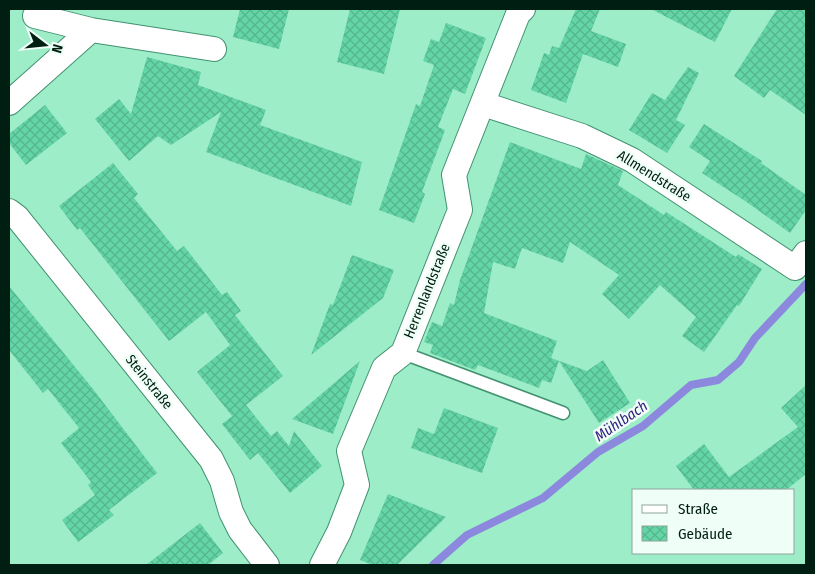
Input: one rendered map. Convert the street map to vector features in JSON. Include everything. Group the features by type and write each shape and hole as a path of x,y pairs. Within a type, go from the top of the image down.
{"street":[{"name":"Herrenlandstraße","path":"322,565 339,532 357,485 349,451 384,368 403,353 460,210 454,175 518,14 523,9"},
{"path":"35,16 91,30 214,49"},
{"path":"9,103 91,30"},
{"name":"Allmendstraße","path":"483,104 582,136 632,160 795,268 806,253"},
{"name":"Steinstraße","path":"9,211 17,217 210,459 222,481 231,512 240,530 267,565"}],"lane":[{"path":"403,353 564,413"}],"building":[{"path":"240,9 289,9 279,49 233,37"},
{"path":"350,9 400,9 384,74 337,62"},
{"path":"576,9 600,9 591,31 626,44 618,67 583,54 566,103 531,90 544,53 549,55 552,46 559,48"},
{"path":"651,9 732,9 715,42"},
{"path":"777,9 806,9 806,115 770,90 764,98 734,76"},
{"path":"446,23 486,38 465,94 453,89 438,127 445,130 422,192 425,194 414,223 379,210 416,104 420,106 434,65 423,61 431,39 439,42"},
{"path":"147,57 201,72 198,85 266,110 260,125 362,162 351,206 206,152 221,112 171,145 158,136 129,161 95,119 119,99 131,114"},
{"path":"688,67 699,73 676,120 685,125 667,153 629,130 652,93 665,100"},
{"path":"45,105 67,133 26,165 9,143 9,134"},
{"path":"704,124 762,161 761,163 806,195 806,210 790,233 702,173 710,161 689,147"},
{"path":"510,142 581,169 586,154 623,171 618,185 664,215 666,212 736,257 738,254 762,269 739,306 737,305 704,352 682,336 696,317 660,285 629,319 602,294 619,275 570,242 563,263 522,248 515,269 493,262 484,313 557,341 551,358 587,371 603,360 630,403 599,423 559,361 551,383 542,380 539,388 478,365 475,370 430,353 433,345 424,342 432,322 442,326 450,303 454,305 460,280"},
{"path":"113,163 138,194 134,198 177,251 184,246 222,295 227,292 241,311 235,315 283,376 246,405 271,436 277,431 289,446 294,431 322,466 290,493 258,453 250,460 222,424 235,414 232,416 197,372 230,345 206,312 169,341 80,228 77,230 59,206"},
{"path":"352,255 394,270 383,298 311,355 330,304 333,305"},
{"path":"9,286 93,389 157,473 109,510 114,515 78,542 62,520 95,495 88,485 91,482 61,443 79,428 48,389 43,393 9,350"},
{"path":"360,361 333,434 292,419"},
{"path":"806,385 806,474 787,489 693,489 676,466 704,444 729,477 798,427 781,408"},
{"path":"444,408 498,428 482,473 411,448 418,428 434,434"},
{"path":"388,494 446,517 397,565 373,565 360,560"},
{"path":"200,523 223,553 208,565 146,565"}],"waterway":[{"name":"Mühlbach","path":"433,565 467,535 543,498 598,452 643,426 691,385 718,380 739,362 755,338 806,284"}]}
